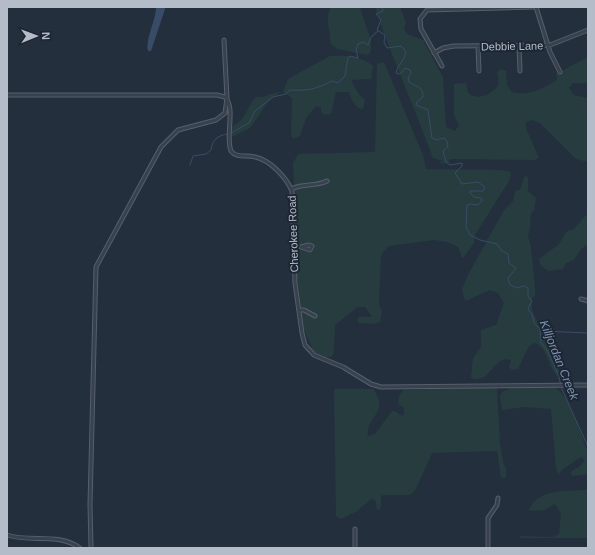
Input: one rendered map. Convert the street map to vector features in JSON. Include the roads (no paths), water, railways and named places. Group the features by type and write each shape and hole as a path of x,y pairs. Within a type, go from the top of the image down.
{"street":[{"path":"442,66 420,25 420,19 427,10 535,7 548,45 560,72"},
{"name":"Debbie Lane","path":"434,53 450,47 548,45 588,30"},
{"name":"Cherokee Road","path":"224,40 227,98 230,105 229,141 231,151 237,156 254,156 265,161 280,174 291,189 293,199 295,283 302,338 309,351 374,385 588,385"},
{"path":"478,46 479,71"},
{"path":"519,46 520,71"},
{"path":"7,95 217,95 227,98 225,113 216,120 178,130 161,147 96,267 90,504 91,548"},
{"path":"291,189 299,186 315,185 327,181"},
{"path":"294,248 301,247"},
{"path":"581,299 588,301"},
{"path":"299,310 304,310 315,316"},
{"path":"488,548 488,518 497,505 498,498"},
{"path":"355,529 355,548"},
{"path":"7,535 23,538 61,540 80,548"}],"water":[{"path":"156,7 165,7 165,9 151,51 148,51 147,46"}],"waterway":[{"name":"Killjordan Creek","path":"382,7 383,11 376,14 381,20 377,30 385,35 384,42 387,48 401,46 405,50 405,57 396,73 400,74 405,68 410,70 411,73 408,77 409,82 421,89 423,97 417,102 416,105 428,110 432,138 437,140 444,138 447,141 448,147 443,151 446,162 450,165 462,163 462,166 455,173 462,184 478,182 485,187 483,191 470,191 474,197 481,198 482,201 478,205 467,205 466,227 470,235 480,240 497,244 502,251 508,254 509,263 516,268 508,278 510,285 517,288 524,286 528,288 528,297 532,301 528,308 532,314 534,323 540,329 541,343 547,350 559,376 561,387 588,447"},
{"path":"231,133 249,123 255,111 273,97 286,94 290,90 312,89 332,81 338,83 345,76 348,58 350,56 358,58 356,50 358,44 363,42 368,45 371,37 378,31"},
{"path":"190,165 193,156 206,154 211,150 218,137 228,134"},
{"path":"540,329 542,331 588,333"}]}
